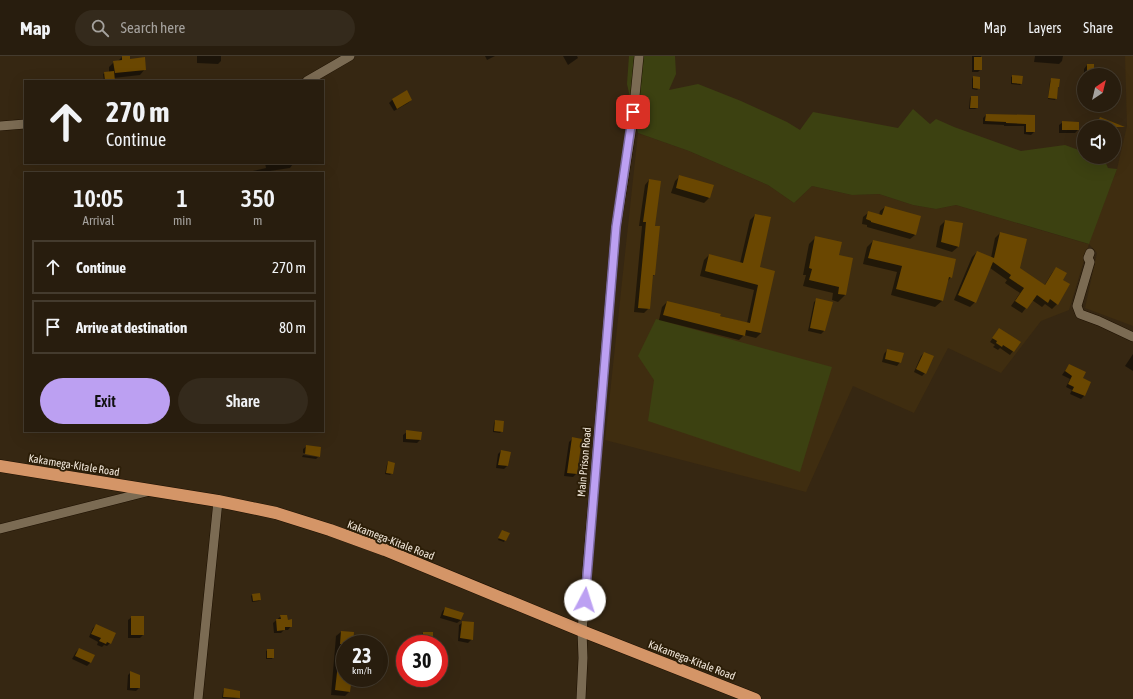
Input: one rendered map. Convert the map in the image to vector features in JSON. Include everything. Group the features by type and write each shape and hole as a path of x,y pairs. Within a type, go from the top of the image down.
{"highway":[{"name":"Kakamega-Kitale Road","path":"0,466 218,501 276,513 330,530 385,550 582,631 755,699"}],"street":[{"path":"309,80 350,56"},
{"name":"Main Prison Road","path":"581,699 583,658 582,631 616,227 632,126 639,56"},
{"path":"0,126 24,124"},
{"path":"1090,253 1088,258 1090,262 1077,306 1080,314 1133,337"},
{"path":"0,529 153,490"},
{"path":"198,699 218,501"}],"shaded area":[{"path":"1125,56 1133,56 1133,326 1085,308 1097,253 1089,244 1069,310 1041,321 1001,373 948,348 914,413 853,386 806,492 605,440 638,133 689,151 768,185 794,203 812,186 852,195 879,194 913,205 936,209 956,205 1088,244 1118,164 1121,164 1121,152 1127,126"}],"green space":[{"path":"629,56 675,56 676,74 669,90 698,84 741,101 787,122 800,130 813,112 898,128 913,109 930,124 936,119 1021,151 1065,145 1077,149 1077,164 1106,164 1108,168 1117,169 1089,244 956,205 936,209 913,205 879,194 852,195 812,186 794,203 768,185 689,151 638,133 627,84"},
{"path":"656,319 832,367 800,472 648,421 654,380 638,356"}],"building":[{"path":"122,56 130,56 130,59 145,57 146,70 115,73 113,61 122,60"},
{"path":"974,57 982,57 982,70 974,70"},
{"path":"1087,64 1094,64 1094,68 1087,68"},
{"path":"114,71 115,80 105,80 104,72"},
{"path":"1012,75 1023,76 1022,84 1012,83"},
{"path":"973,76 980,77 980,89 973,88"},
{"path":"1051,78 1060,79 1057,99 1048,98"},
{"path":"407,90 412,100 397,109 392,99"},
{"path":"971,96 978,96 978,108 970,108"},
{"path":"986,114 1035,115 1035,132 1026,132 1026,124 985,121"},
{"path":"1100,117 1108,120 1098,120"},
{"path":"1062,121 1077,122 1077,130 1062,130"},
{"path":"679,175 714,185 710,198 676,188"},
{"path":"649,179 661,181 655,226 660,226 650,309 638,308 646,222 643,222"},
{"path":"885,206 921,216 916,235 871,222 866,219 868,211 882,215"},
{"path":"755,214 771,217 760,267 775,271 761,333 746,330 745,336 663,315 667,301 721,314 720,316 750,323 758,285 705,271 709,254 743,263"},
{"path":"945,220 963,223 959,247 941,242"},
{"path":"1000,232 1027,239 1020,268 1045,285 1056,267 1067,273 1063,280 1070,284 1058,305 1050,299 1048,303 1037,295 1027,309 1015,301 1024,288 1009,278 1011,275 993,262 976,303 958,295 977,251 994,258"},
{"path":"815,236 842,242 839,255 853,258 846,295 838,294 839,287 809,280 812,269 809,268"},
{"path":"873,240 956,259 952,278 949,277 943,301 896,289 902,266 868,258"},
{"path":"816,298 833,302 825,331 810,328"},
{"path":"999,328 1021,342 1014,352 1003,345 1002,347 992,338"},
{"path":"887,349 904,353 901,363 885,359"},
{"path":"924,352 934,356 926,374 916,369"},
{"path":"1069,364 1086,372 1083,378 1091,382 1085,396 1072,391 1074,387 1068,384 1072,376 1065,371"},
{"path":"495,420 504,421 503,432 494,431"},
{"path":"406,430 422,432 421,440 406,439"},
{"path":"572,437 582,439 577,474 567,473"},
{"path":"306,445 321,447 320,457 305,454"},
{"path":"501,450 511,452 508,466 498,465"},
{"path":"388,461 395,463 393,474 386,473"},
{"path":"502,530 510,533 506,541 498,538"},
{"path":"260,593 261,600 253,601 252,594"},
{"path":"445,607 464,613 461,620 443,615"},
{"path":"280,615 287,615 288,620 292,619 292,627 285,627 285,630 277,631 276,619 281,619"},
{"path":"131,616 144,616 144,635 131,635"},
{"path":"462,621 474,622 473,640 460,638"},
{"path":"96,624 116,633 111,644 107,642 106,644 99,641 101,638 91,634"},
{"path":"341,631 354,632 354,635 341,635"},
{"path":"423,632 433,632 433,635 423,635"},
{"path":"79,648 95,655 91,663 75,656"},
{"path":"267,649 274,649 274,658 267,658"},
{"path":"130,671 140,675 140,688 130,688"},
{"path":"336,681 336,687 351,687 350,692 335,690"},
{"path":"224,688 240,691 240,698 223,697"}],"route":[{"path":"585,600 616,227 633,112"}]}
